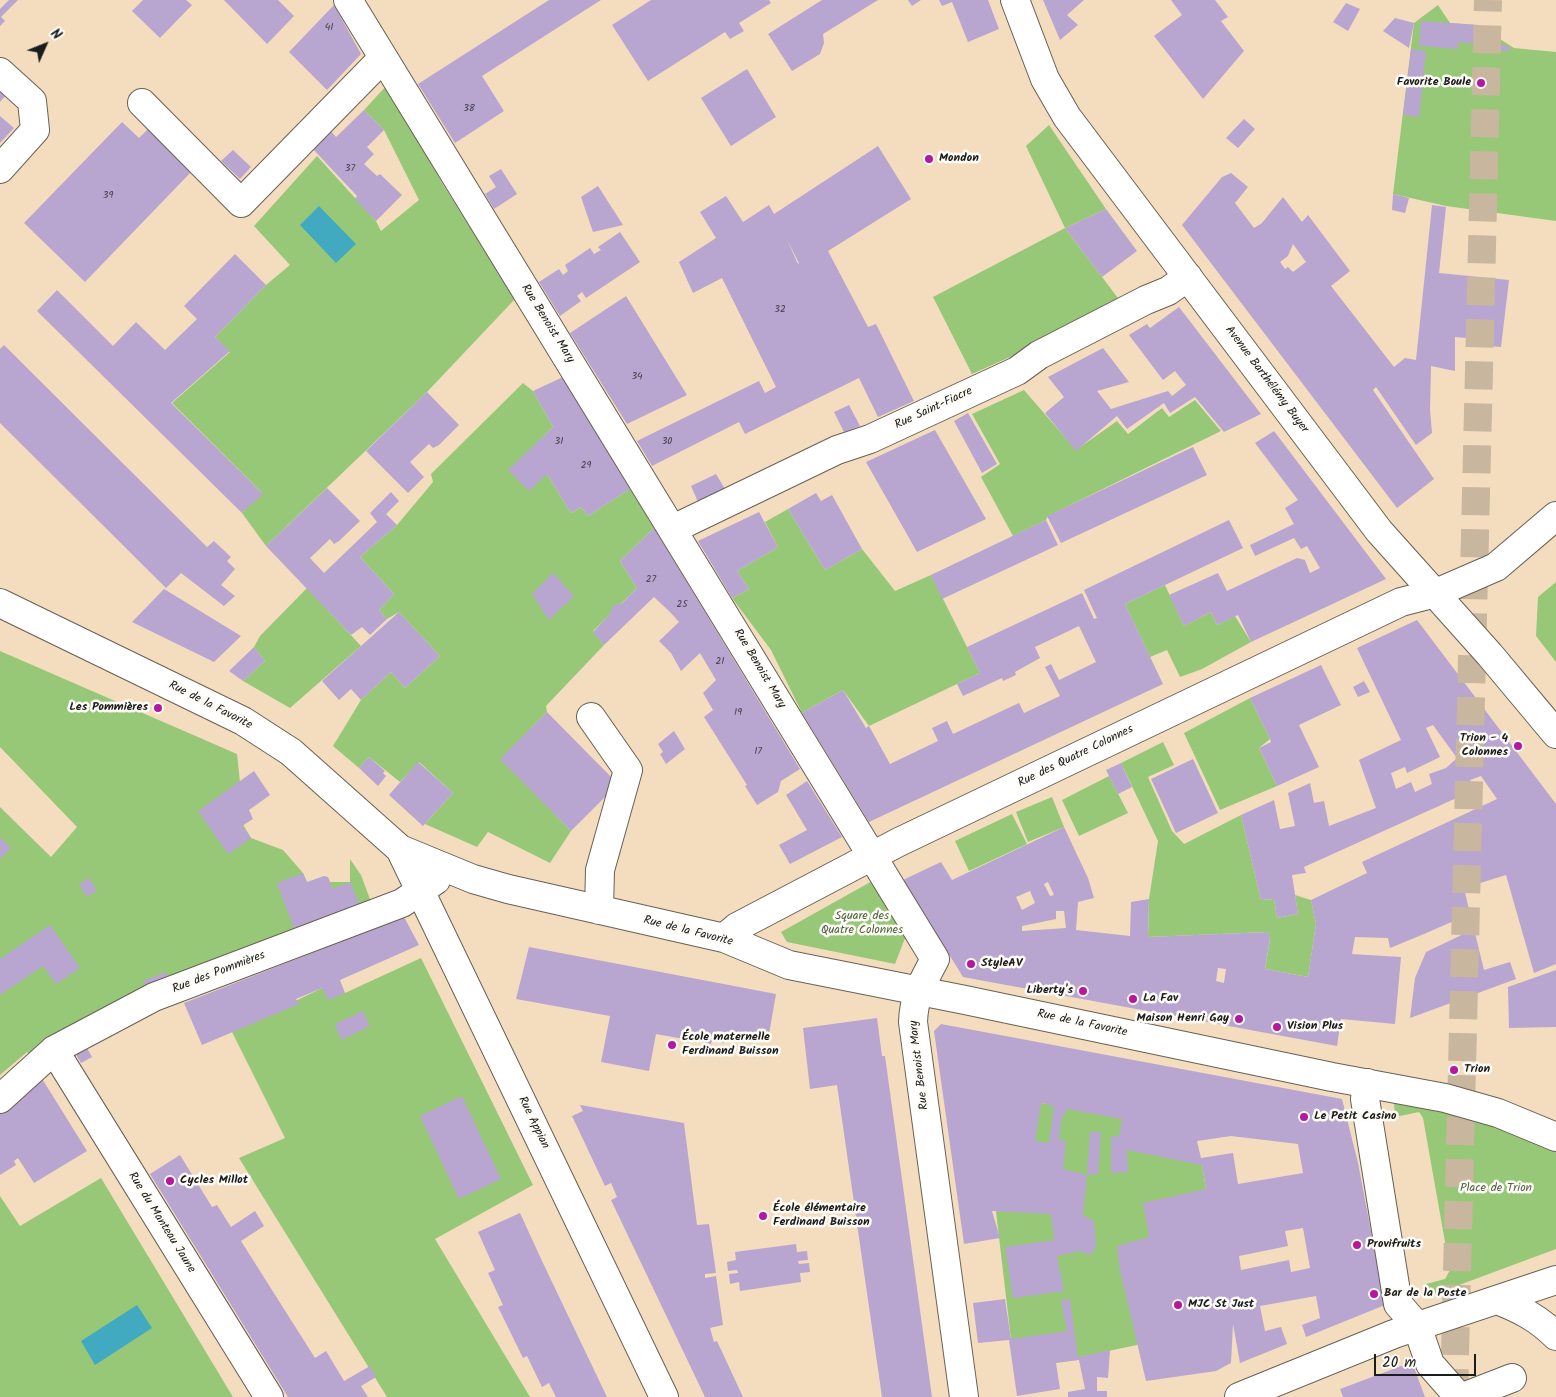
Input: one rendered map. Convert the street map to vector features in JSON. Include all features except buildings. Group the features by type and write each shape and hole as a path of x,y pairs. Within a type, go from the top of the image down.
{"street":[{"name":"Rue Benoist Mary","path":"348,0 382,59 674,529 935,959 918,991 914,1006 913,1022 964,1397"},
{"name":"Avenue Barthélémy Buyer","path":"1015,0 1045,79 1066,117 1379,531 1436,593 1556,734"},
{"path":"142,102 241,203 382,59"},
{"path":"0,72 32,101 35,130 0,169"},
{"name":"Rue Saint-Fiacre","path":"674,529 836,450 870,439 1017,371 1038,355 1146,300 1168,291 1188,277"},
{"name":"Rue des Quatre Colonnes","path":"724,938 737,926 872,855 1400,602 1436,593 1496,567 1556,516"},
{"name":"Rue de la Favorite","path":"0,603 243,721 291,752 400,849 452,870 508,889 724,938 789,965 1446,1098 1498,1113 1556,1137"},
{"path":"591,717 628,770 600,870 599,910"},
{"name":"Rue Appian","path":"400,849 422,890 664,1397"},
{"name":"Rue des Pommières","path":"0,1099 54,1050 154,998 402,903 452,870"},
{"name":"Rue du Manteau Jaune","path":"54,1050 268,1397"},
{"path":"1367,1083 1365,1099 1398,1304 1417,1326 1430,1364 1459,1397"},
{"path":"1239,1397 1417,1326 1556,1280"},
{"path":"1497,1300 1527,1311 1544,1323 1556,1336"},
{"path":"1463,1397 1512,1378"}],"green space":[{"name":"Favorite Boule","path":"1438,5 1450,23 1478,25 1514,48 1556,52 1556,221 1446,206 1393,194 1414,23"},
{"path":"388,84 442,183 515,299 427,392 266,546 242,513 262,493 172,403 230,352 215,337 266,285 290,265 254,226 317,156 376,221 381,231 419,200 384,130 364,110"},
{"path":"1049,125 1106,209 1065,228 1026,146"},
{"path":"1065,228 1124,306 972,374 933,297"},
{"path":"523,383 533,391 553,427 509,470 547,474 571,513 581,507 588,516 630,489 654,528 620,561 637,588 593,631 604,645 546,706 547,712 501,759 571,831 550,863 488,832 477,847 425,824 453,793 419,762 400,782 369,757 359,768 333,746 361,700 391,672 405,688 440,656 399,612 387,619 379,610 394,594 360,557 397,525 433,482 431,474"},
{"path":"1024,390 1076,450 1117,421 1128,434 1162,408 1169,417 1195,400 1221,431 1048,516 1046,520 1013,536 981,477 1000,464 972,414"},
{"path":"788,509 825,570 862,549 895,591 931,575 980,673 869,726 843,690 802,713 771,650 732,598 749,589 737,571 778,547 765,522"},
{"path":"1556,582 1556,662 1536,636 1538,597"},
{"path":"1165,585 1184,626 1211,612 1217,625 1235,616 1251,642 1202,669 1180,677 1167,650 1150,657 1125,604"},
{"path":"307,588 361,646 290,708 243,681 265,661 254,647 260,636"},
{"path":"0,651 237,754 240,782 228,799 251,838 283,850 303,873 307,882 350,882 350,859 361,875 371,902 154,997 37,1063 27,1052 0,1075 0,807 51,857 77,827 0,747"},
{"path":"1250,698 1270,739 1259,748 1277,786 1220,810 1184,733"},
{"path":"1163,742 1174,765 1148,777 1172,831 1184,844 1241,815 1261,900 1274,899 1277,918 1298,914 1295,895 1311,900 1316,924 1308,977 1265,969 1270,940 1268,932 1148,937 1149,899 1158,841 1121,763"},
{"path":"1109,776 1128,813 1079,836 1062,800"},
{"path":"1052,797 1064,827 1028,842 1016,812"},
{"path":"1012,814 1027,844 969,871 955,841"},
{"name":"Square des Quatre Colonnes","path":"874,880 907,933 895,964 787,942 781,932"},
{"path":"421,958 533,1185 435,1239 530,1397 387,1397 239,1158 285,1138 232,1032 322,988 345,993"},
{"name":"Place de Trion","path":"1397,1098 1483,1116 1556,1151 1556,1249 1435,1294 1426,1284 1445,1279 1450,1270 1423,1118 1419,1112 1395,1117 1394,1103"},
{"path":"1041,1103 1126,1119 1201,1158 1206,1189 1149,1237 1137,1345 1079,1357 1011,1339 996,1212"},
{"path":"101,1178 233,1397 0,1397 0,1196 20,1226"}],"water":[{"path":"319,206 356,244 336,263 300,225"},
{"path":"137,1305 152,1328 95,1365 81,1341"}],"tunnel":[{"path":"1454,1397 1488,0"}],"place":[{"name":"Favorite Boule","path":"1481,83"},
{"name":"Mondon","path":"929,159"},
{"name":"Les Pommières","path":"158,708"},
{"name":"Trion - 4 Colonnes","path":"1518,746"},
{"name":"StyleAV","path":"971,964"},
{"name":"Liberty's","path":"1083,991"},
{"name":"La Fav","path":"1133,999"},
{"name":"Maison Henri Gay","path":"1239,1019"},
{"name":"Vision Plus","path":"1277,1027"},
{"name":"École maternelle Ferdinand Buisson","path":"672,1045"},
{"name":"Trion","path":"1454,1070"},
{"name":"Le Petit Casino","path":"1304,1117"},
{"name":"Cycles Millot","path":"170,1181"},
{"name":"École élémentaire Ferdinand Buisson","path":"763,1216"},
{"name":"Provifruits","path":"1357,1245"},
{"name":"Bar de la Poste","path":"1374,1294"},
{"name":"MJC St Just","path":"1178,1305"}]}
